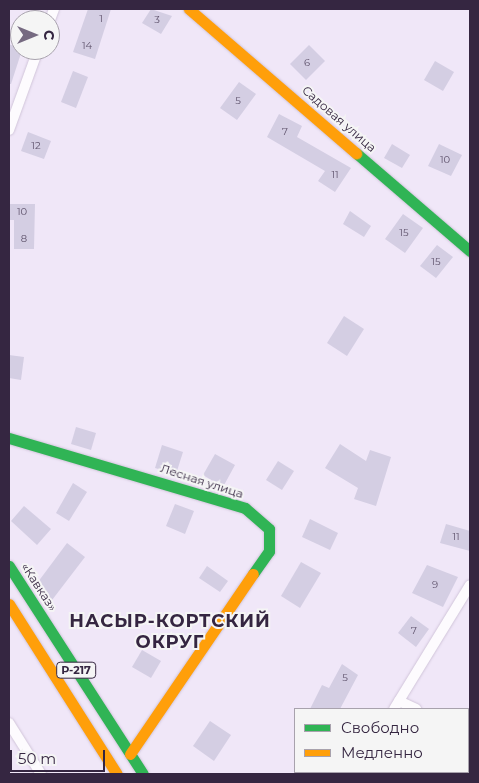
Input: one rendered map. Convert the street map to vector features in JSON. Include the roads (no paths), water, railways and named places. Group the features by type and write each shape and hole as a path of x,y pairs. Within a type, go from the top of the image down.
{"main road":[{"name":"Садовая улица","path":"189,9 470,251"},
{"name":"Лесная улица","path":"9,438 245,508 269,529 269,551 130,754"},
{"name":"«Кавказ»","path":"9,566 143,774"},
{"name":"Р-217","path":"9,604 117,774"}],"street":[{"path":"9,130 34,60"},
{"path":"411,708 397,705 470,585"},
{"path":"9,723 41,774"}],"district":[{"name":"НАСЫР-КОРТСКИЙ ОКРУГ","path":"170,632"}]}
